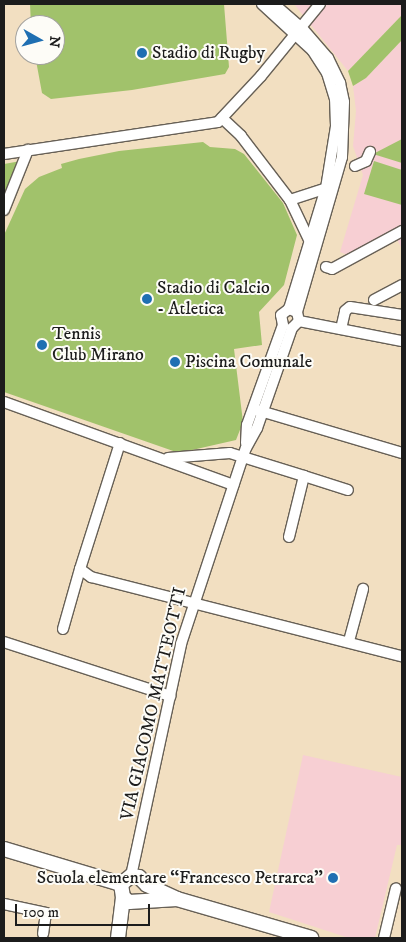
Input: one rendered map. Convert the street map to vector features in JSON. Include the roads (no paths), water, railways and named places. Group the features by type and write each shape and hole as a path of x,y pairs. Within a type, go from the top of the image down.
{"street":[{"name":"VIA GIACOMO MATTEOTTI","path":"134,889 136,856 170,696 193,601 334,194 342,156 344,121 342,92 336,74 328,58 268,4"},
{"path":"4,154 212,124 222,118 299,31 320,4"},
{"name":"VIA GIACOMO MATTEOTTI","path":"292,319 310,242 326,188 335,143 335,99 327,72 299,31"},
{"path":"222,118 240,136 290,200 310,242"},
{"path":"4,210 28,150"},
{"path":"355,166 366,161 370,152"},
{"path":"290,200 326,188"},
{"path":"326,267 332,268 402,231"},
{"path":"374,300 402,285"},
{"path":"341,329 344,311 350,307 402,315"},
{"path":"292,319 402,341"},
{"path":"4,402 233,485"},
{"path":"258,410 402,453"},
{"path":"63,629 120,443"},
{"path":"162,458 244,453 304,476 348,490"},
{"path":"289,537 304,476"},
{"path":"80,569 91,577 193,601 402,656"},
{"path":"349,641 363,589"},
{"path":"4,642 170,696"},
{"path":"4,850 134,889 311,938"},
{"path":"384,938 396,888"},
{"path":"119,933 134,889"},
{"path":"4,904 46,913 43,934"}],"place":[{"name":"Stadio di Rugby","path":"142,53"},
{"name":"Stadio di Calcio - Atletica","path":"147,299"},
{"name":"Tennis Club Mirano","path":"42,345"},
{"name":"Piscina Comunale","path":"175,362"},
{"name":"Scuola elementare “Francesco Petrarca”","path":"333,878"}]}
